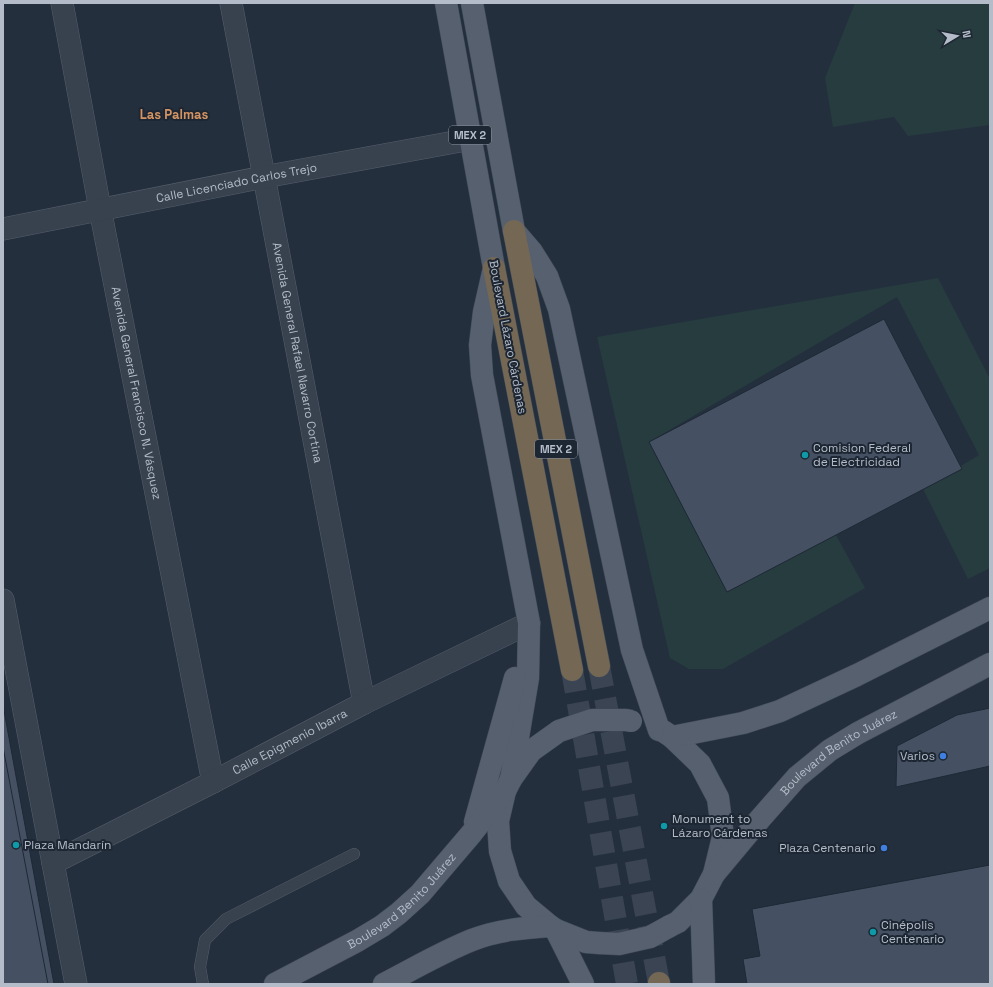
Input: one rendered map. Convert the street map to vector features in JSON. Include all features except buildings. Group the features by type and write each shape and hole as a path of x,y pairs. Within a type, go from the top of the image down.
{"highway":[{"name":"MEX 2","path":"514,231 599,666"},
{"name":"Boulevard Lázaro Cárdenas","path":"494,268 572,670"}],"main road":[{"name":"Boulevard Lázaro Cárdenas","path":"446,3 494,268"},
{"name":"MEX 2","path":"472,3 514,231"},
{"path":"494,268 484,312 480,345 482,375 529,623 528,678 508,785 498,821 500,851 509,881 526,906 553,928 586,942 618,944 650,937 678,922 701,899 714,874 722,837 718,798 700,764 666,733 632,650 559,309 547,276 532,252 514,231"},
{"path":"666,733 743,723 780,711 857,675 990,608"},
{"path":"472,833 529,623"},
{"name":"Boulevard Benito Juárez","path":"714,874 797,777 830,750 990,664"},
{"name":"Boulevard Benito Juárez","path":"275,984 357,941 388,922 420,894 472,833 531,751 559,731 592,720 626,720 666,733"},
{"path":"701,899 704,984"},
{"path":"384,984 447,951 473,940 503,931 553,928"},
{"path":"553,928 583,984"}],"street":[{"name":"Avenida General Francisco N. Vásquez","path":"62,3 100,209 212,782"},
{"name":"Avenida General Rafael Navarro Cortina","path":"231,3 364,703"},
{"name":"Calle Licenciado Carlos Trejo","path":"3,229 264,177 470,139"},
{"path":"3,600 76,984"},
{"name":"Calle Epigmenio Ibarra","path":"53,863 364,703 529,623"}],"lane":[{"path":"203,984 200,967 205,940 226,919 354,854"}],"green space":[{"path":"855,3 990,3 990,125 908,136 894,117 833,127 825,78"},
{"path":"938,278 990,379 990,568 968,579 923,489 979,455 897,297 649,442 727,591 836,535 865,588 723,669 689,669 670,658 597,337"}],"tunnel":[{"path":"599,666 659,983"},
{"path":"572,670 627,984"}],"place":[{"name":"Comision Federal de Electricidad","path":"805,455"},
{"name":"Varios","path":"943,756"},
{"name":"Monument to Lázaro Cárdenas","path":"664,826"},
{"name":"Plaza Mandarín","path":"16,845"},
{"name":"Plaza Centenario","path":"884,848"},
{"name":"Cinépolis Centenario","path":"873,932"}],"district":[{"name":"Las Palmas","path":"174,114"}]}
